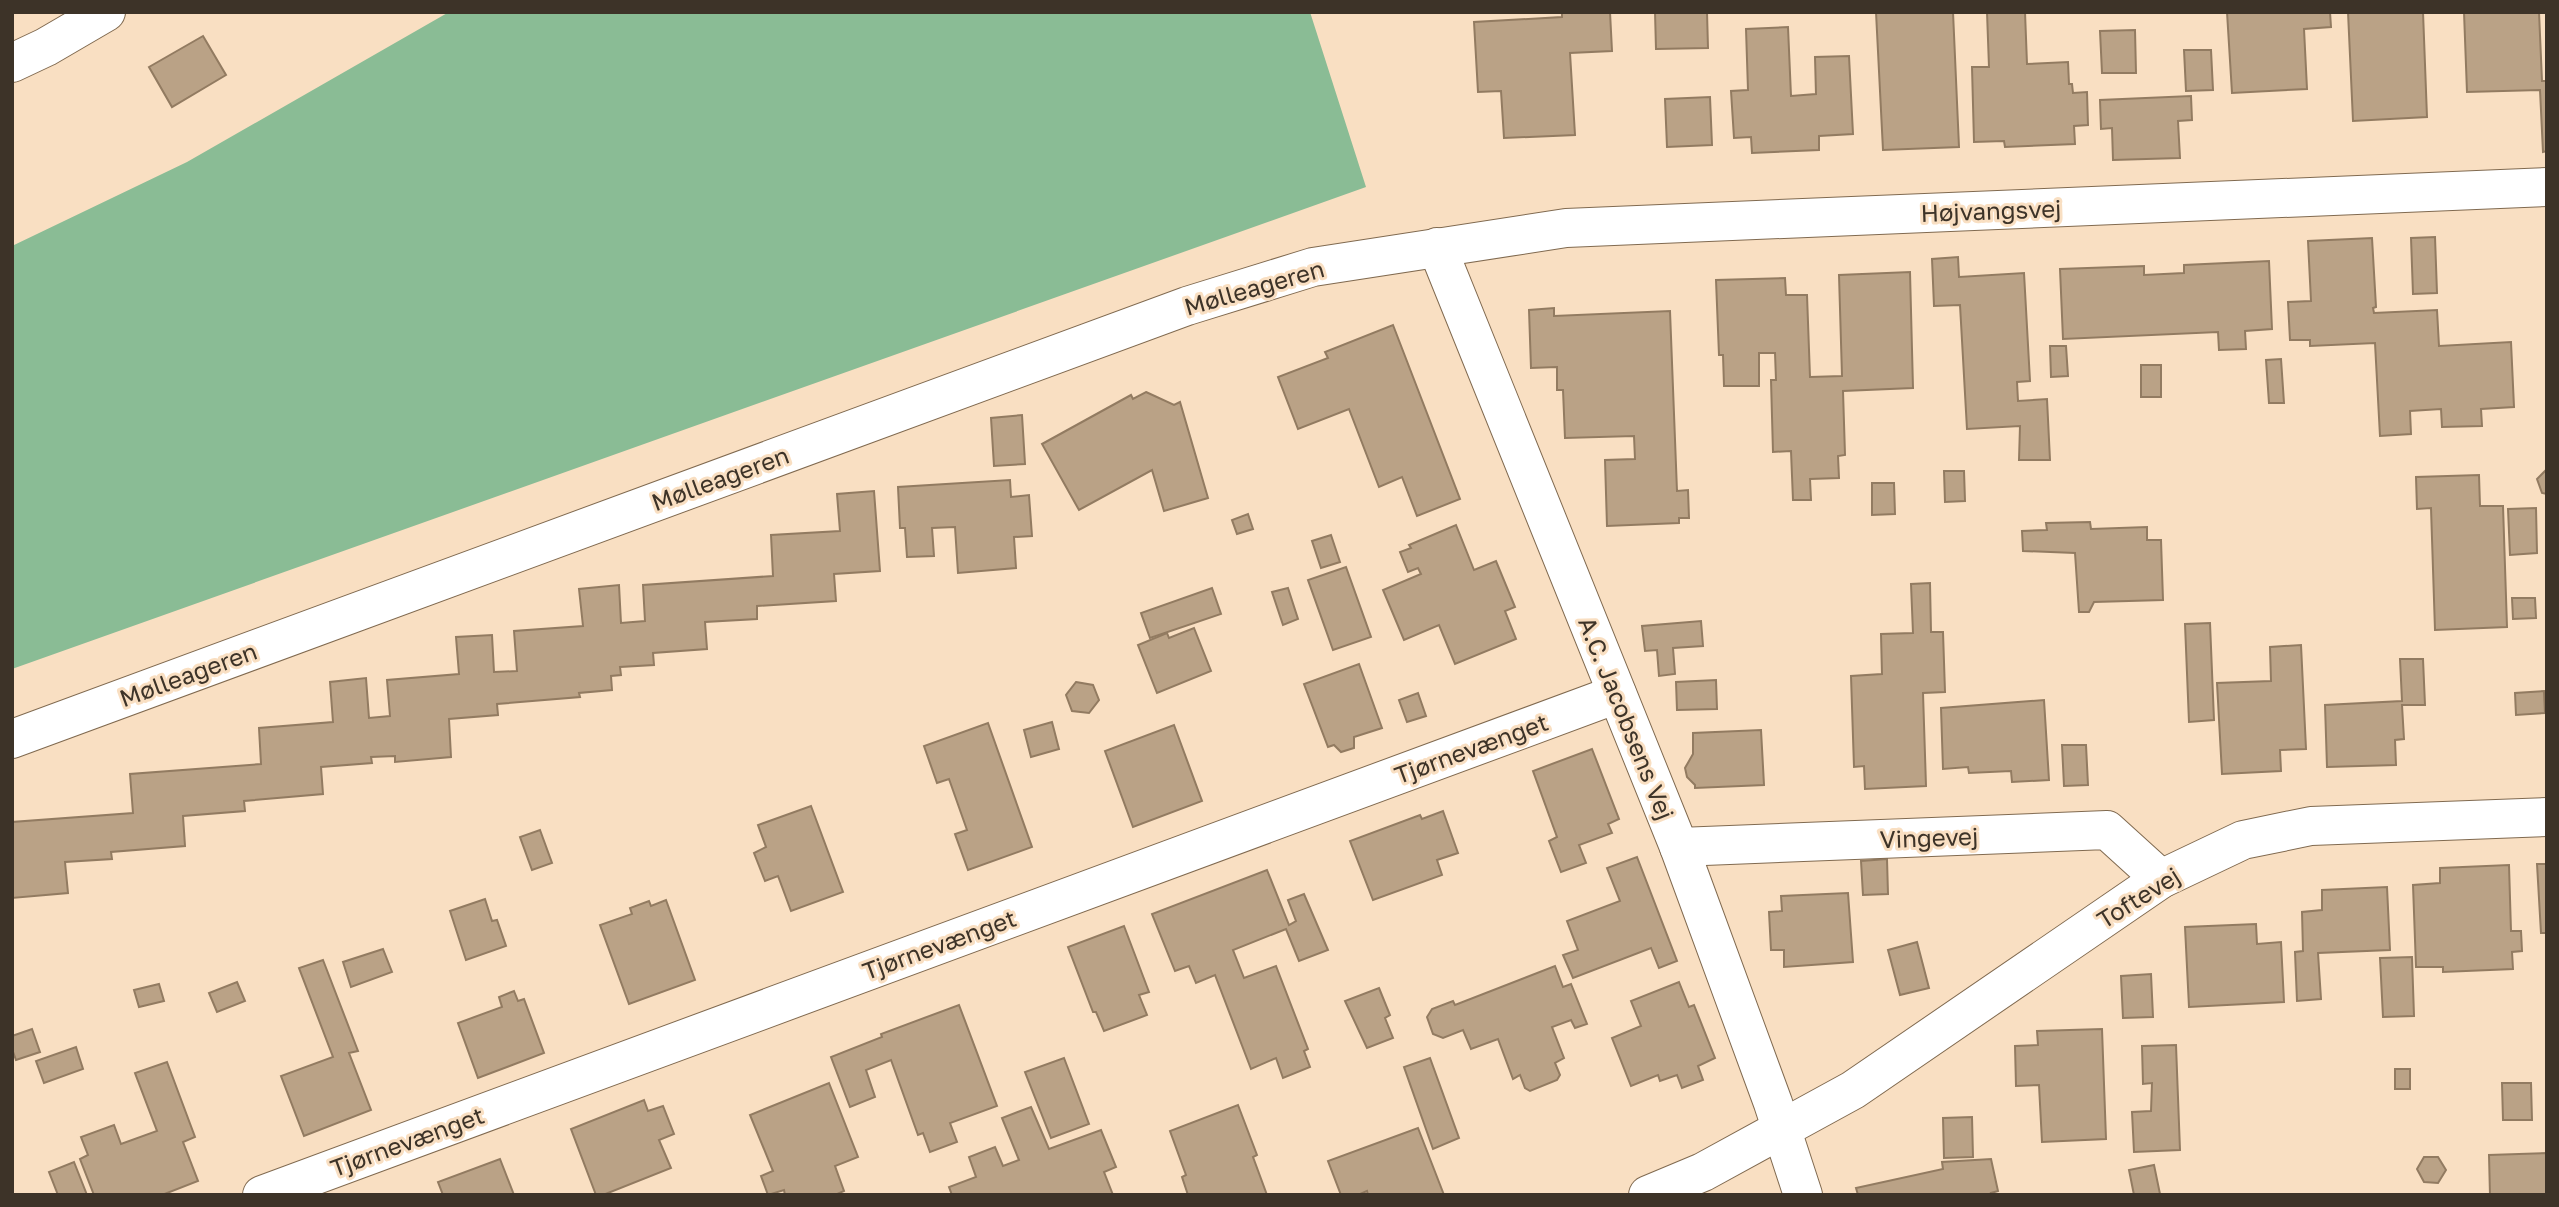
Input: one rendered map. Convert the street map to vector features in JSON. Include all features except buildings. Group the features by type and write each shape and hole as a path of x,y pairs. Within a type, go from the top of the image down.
{"street":[{"path":"12,63 46,47 106,12"},
{"name":"Højvangsvej","path":"1437,247 1566,228 2547,187"},
{"name":"A.C. Jacobsens Vej","path":"1437,247 1679,847 1782,1127 1803,1195"},
{"name":"Mølleageren","path":"12,739 1187,306 1313,267 1437,247"},
{"name":"Tjørnevænget","path":"262,1195 1617,694"},
{"name":"Toftevej","path":"1648,1195 1703,1172 1853,1090 2161,879 2243,840 2311,826 2547,817"},
{"name":"Vingevej","path":"1679,847 2106,830 2161,879"}],"green space":[{"path":"449,12 1310,12 1366,187 12,669 12,246 187,162"}]}
